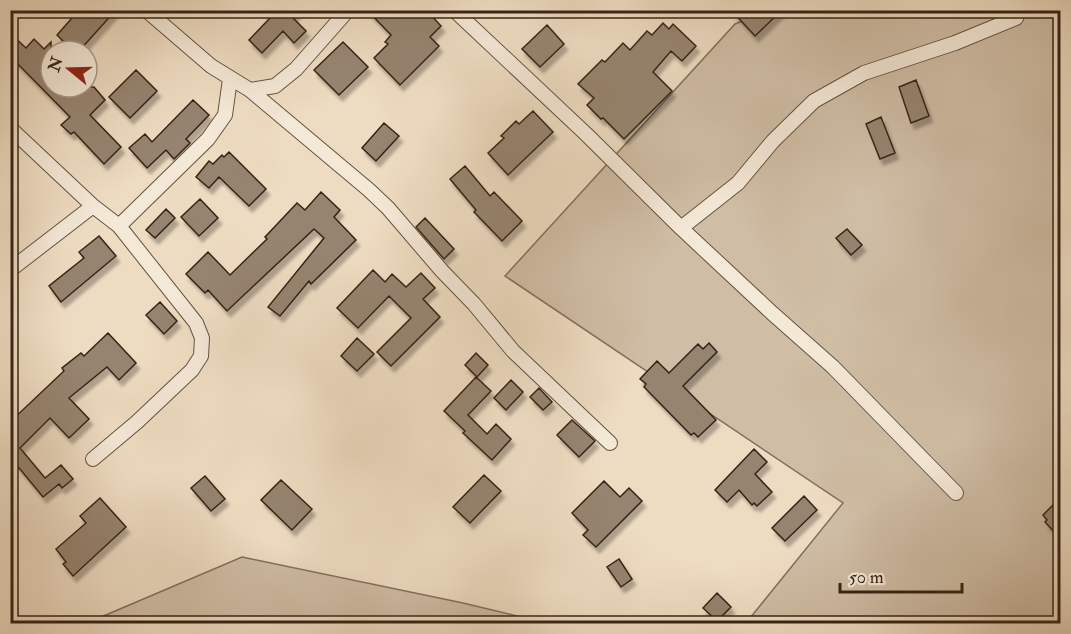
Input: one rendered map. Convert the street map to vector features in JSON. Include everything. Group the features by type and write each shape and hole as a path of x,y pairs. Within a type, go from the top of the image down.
{"street":[{"path":"146,10 196,54 230,79 250,90 369,190 474,304 513,351 610,443"},
{"path":"250,90 275,86 296,69 348,10"},
{"path":"454,10 586,134 681,228 833,367 957,493"},
{"path":"681,228 738,183 773,141 814,101 864,73 955,44 1016,18"},
{"path":"119,226 208,139 225,115 230,79"},
{"path":"10,128 93,206 119,226 196,323 202,338 201,356 192,370 137,422 93,459"},
{"path":"10,270 93,206"}],"shaded area":[{"path":"770,10 1060,11 1060,623 746,623 843,503 505,276 735,24"},
{"path":"242,557 463,603 546,623 87,623"}],"building":[{"path":"79,10 116,10 90,39 61,39 57,35"},
{"path":"262,10 299,10 292,17 306,31 294,43 283,31 262,53 249,40 270,18"},
{"path":"367,10 426,10 441,26 430,37 439,46 400,85 374,58 388,44 385,42 391,35"},
{"path":"731,10 782,10 755,36"},
{"path":"663,23 669,29 673,24 696,46 682,61 671,51 653,72 672,91 624,139 587,105 594,98 578,84 602,60 605,62 623,43 630,50 647,31 652,35"},
{"path":"547,25 564,44 540,67 522,49"},
{"path":"10,33 26,48 34,39 39,44 39,85 10,56"},
{"path":"343,42 368,67 339,95 314,70"},
{"path":"136,70 157,91 130,118 109,97"},
{"path":"916,80 929,116 911,123 899,87"},
{"path":"99,93 105,100 90,115 121,147 104,164 74,132 71,134 61,125 70,117 52,99 99,99"},
{"path":"193,100 209,115 186,139 190,143 174,159 166,150 147,168 129,148 145,134 152,142"},
{"path":"533,111 553,132 508,175 488,153 504,138 501,136 516,121 519,124"},
{"path":"881,117 895,153 880,159 866,124"},
{"path":"384,123 399,136 376,161 362,148"},
{"path":"229,152 266,189 249,206 219,177 209,188 196,177 209,161 213,164"},
{"path":"465,166 490,196 494,192 522,221 502,241 474,212 476,210 450,179"},
{"path":"321,192 340,210 334,217 356,240 311,284 309,281 280,316 268,307 324,238 314,229 227,311 208,290 205,293 186,274 208,252 230,275 267,239 265,237 297,203 305,210"},
{"path":"200,199 218,218 199,236 181,217"},
{"path":"166,209 175,218 155,238 146,230"},
{"path":"425,218 454,249 444,259 416,227"},
{"path":"847,229 862,245 851,255 836,238"},
{"path":"99,236 116,256 61,302 49,286 84,258 79,252"},
{"path":"373,270 385,282 392,274 406,287 421,273 435,288 423,299 440,317 391,366 377,352 411,318 389,296 358,328 337,308"},
{"path":"160,302 177,321 164,334 146,315"},
{"path":"108,333 136,363 119,380 107,367 69,398 89,419 69,438 50,418 20,448 45,478 61,465 73,479 62,488 59,484 43,497 10,457 10,422 64,371 62,368 81,353 84,356"},
{"path":"357,338 374,354 357,371 341,356"},
{"path":"709,343 717,352 683,386 716,420 698,437 694,433 691,435 644,387 646,384 640,379 657,361 669,373 698,344 703,349"},
{"path":"476,353 488,365 477,377 465,365"},
{"path":"476,377 491,391 468,415 487,434 496,424 511,439 492,460 463,433 465,431 444,411"},
{"path":"511,380 523,392 506,410 494,398"},
{"path":"539,388 552,402 543,410 530,397"},
{"path":"572,420 595,441 579,457 557,435"},
{"path":"754,449 767,462 755,474 772,492 757,506 754,503 752,505 739,490 727,502 715,490"},
{"path":"484,475 501,491 470,523 453,507"},
{"path":"205,476 225,499 211,511 191,488"},
{"path":"281,480 312,509 292,530 261,500"},
{"path":"604,481 620,497 629,488 642,501 596,547 583,535 588,530 572,513"},
{"path":"804,496 817,510 785,541 772,528"},
{"path":"100,498 126,527 73,576 63,564 66,562 56,549 86,523 80,516"},
{"path":"1060,498 1060,538 1045,522 1047,520 1043,515"},
{"path":"619,559 632,579 621,587 607,567"},
{"path":"717,593 731,607 717,621 703,608"}]}
